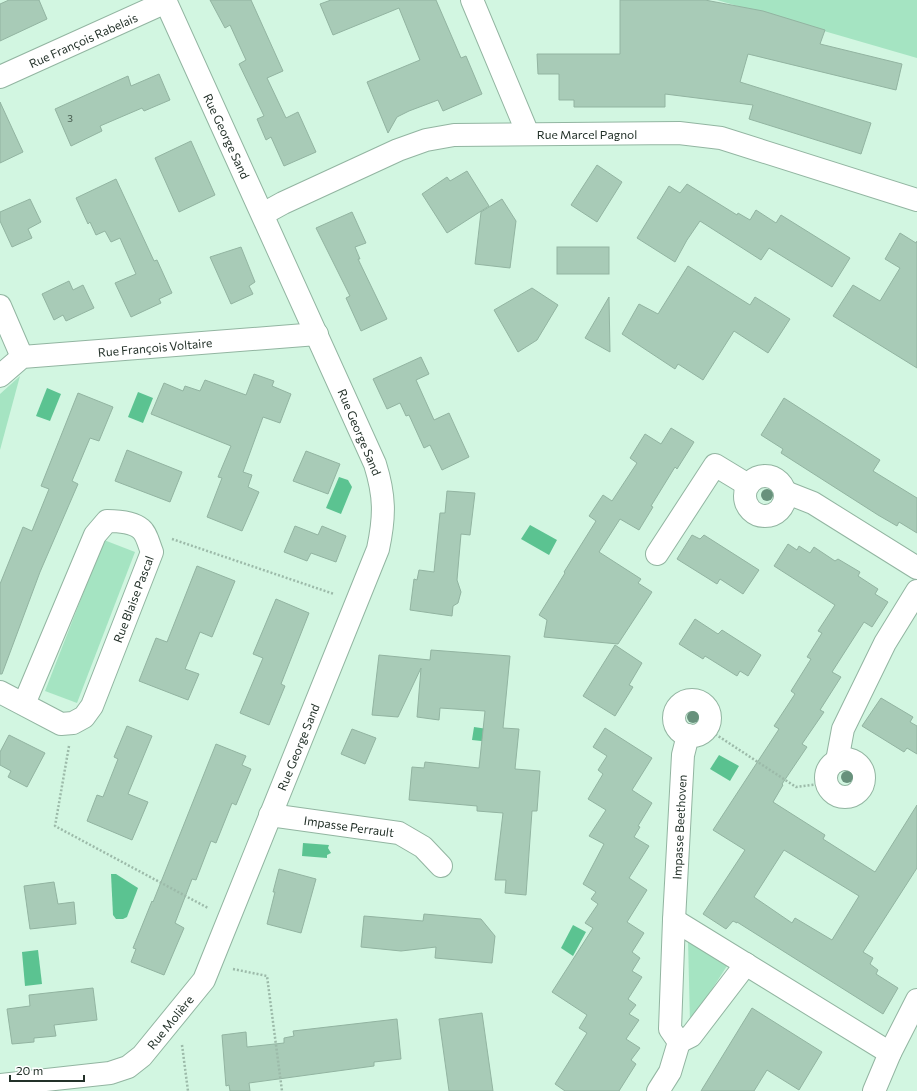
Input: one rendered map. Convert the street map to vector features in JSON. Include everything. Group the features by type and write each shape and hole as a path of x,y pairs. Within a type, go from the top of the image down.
{"street":[{"path":"472,0 528,134"},
{"name":"Rue François Rabelais","path":"0,77 165,1"},
{"name":"Rue George Sand","path":"165,1 263,214 375,464 381,483 384,504 383,526 378,549 229,920"},
{"name":"Rue Marcel Pagnol","path":"263,214 283,203 398,150 426,140 454,135 678,133 721,138 917,200"},
{"path":"0,306 22,357 0,376"},
{"name":"Rue François Voltaire","path":"22,357 317,334"},
{"path":"657,554 715,464 748,485"},
{"path":"766,475 772,477 783,485 785,492 784,504 780,510 774,514 761,516 756,514 746,504 746,491 748,485 759,476 766,475"},
{"path":"785,492 813,503 917,568"},
{"path":"24,704 95,535 107,521 122,521 141,528"},
{"name":"Rue Blaise Pascal","path":"73,723 84,717 92,706 152,552 148,540 141,528"},
{"path":"837,761 843,729 885,643 917,591"},
{"path":"0,692 61,724 73,723"},
{"name":"Impasse Beethoven","path":"679,1042 670,1029 683,755 697,731"},
{"path":"843,759 849,760 860,766 865,778 861,789 856,794 845,797 833,793 827,783 826,776 828,770 837,761 843,759"},
{"name":"Impasse Perrault","path":"270,815 400,833 423,847 441,866"},
{"name":"Rue Molière","path":"0,1085 110,1073 128,1067 142,1056 204,980 212,964 229,920"},
{"path":"674,920 890,1053"},
{"path":"658,1091 670,1072 679,1042 691,1036 746,964"},
{"path":"882,1088 890,1053 917,1000"}],"path":[{"path":"141,528 357,602"},
{"path":"73,723 55,826 229,920"},
{"path":"697,731 796,787 827,783"},
{"path":"212,964 267,976 282,1091"},
{"path":"178,1013 188,1091"}],"shaded area":[{"path":"717,0 917,0 917,58"},
{"path":"20,376 0,450 0,394"},
{"path":"47,388 61,394 50,421 36,416"},
{"path":"138,392 153,398 143,423 128,417"},
{"path":"339,477 348,480 352,487 341,514 326,508"},
{"path":"530,525 557,540 549,555 521,539"},
{"path":"104,540 135,552 77,703 45,691"},
{"path":"474,727 501,731 500,743 472,740"},
{"path":"719,755 739,766 730,781 710,769"},
{"path":"303,843 329,845 328,848 331,853 327,855 327,858 302,856"},
{"path":"111,874 116,874 138,888 127,917 123,919 116,919 113,915"},
{"path":"573,925 586,932 573,956 561,948"},
{"path":"688,940 727,966 690,1023"},
{"path":"38,950 42,984 25,986 22,952"}],"building":[{"path":"9,0 39,0 47,19 0,41 0,4"},
{"path":"210,0 251,0 283,71 267,78 286,118 298,112 316,152 284,166 271,137 266,140 257,119 264,116 239,64 246,60 230,25 225,28"},
{"path":"331,0 436,0 461,58 466,56 482,94 443,111 438,100 409,111 397,117 388,133 367,82 420,60 399,8 333,35 320,4"},
{"path":"620,0 705,0 763,11 825,30 820,44 902,64 896,90 748,54 740,82 871,123 861,154 749,119 753,105 665,94 665,107 574,107 574,100 559,100 559,74 538,74 537,54 620,54"},
{"path":"159,74 170,100 144,111 142,108 100,126 102,131 71,146 55,109 128,76 131,86"},
{"path":"0,102 23,152 0,163"},
{"path":"191,141 215,195 179,212 155,158"},
{"path":"597,165 622,182 597,222 571,205"},
{"path":"467,171 489,206 447,233 422,194 447,177 450,181"},
{"path":"116,179 154,261 157,260 172,293 159,299 161,303 131,317 115,283 136,274 120,238 111,242 105,231 96,235 90,222 88,224 76,198"},
{"path":"687,184 737,215 738,213 750,220 756,210 776,223 781,215 850,258 832,287 769,248 761,260 700,221 687,240 675,262 637,238 669,186 680,193"},
{"path":"30,199 41,222 28,229 32,238 12,247 0,221 0,212"},
{"path":"502,199 516,221 510,268 475,264 481,212"},
{"path":"352,212 366,243 355,247 360,259 358,259 387,319 361,331 346,298 350,296 316,228"},
{"path":"900,233 916,243 917,241 917,368 833,316 853,285 880,301 900,268 885,259"},
{"path":"241,247 255,282 249,286 253,294 231,304 210,257"},
{"path":"557,247 609,247 609,274 557,274"},
{"path":"688,266 750,305 755,297 790,319 768,353 734,331 703,380 678,364 675,369 622,334 639,304 658,314"},
{"path":"69,281 73,290 83,285 94,308 66,321 63,315 54,320 42,294"},
{"path":"532,288 558,305 537,340 518,352 494,310"},
{"path":"609,297 610,352 585,338"},
{"path":"421,357 429,374 416,380 434,420 449,413 469,457 442,470 430,445 424,448 409,415 406,416 400,403 387,409 373,379"},
{"path":"254,374 274,381 272,386 291,394 280,423 263,417 243,472 252,475 248,487 259,492 242,531 207,517 222,478 218,477 231,446 151,414 164,383 183,391 185,386 200,391 205,380 246,395"},
{"path":"78,393 113,407 99,441 90,438 72,481 78,484 40,572 2,674 0,674 0,584 23,527 32,531 49,489 41,486"},
{"path":"784,398 880,460 873,471 917,498 917,533 899,522 897,526 878,515 781,453 783,449 761,435"},
{"path":"671,428 694,442 677,469 675,467 651,506 653,507 639,530 620,519 599,552 641,579 638,583 652,592 618,644 544,637 547,620 539,615 596,521 589,516 603,495 612,501 637,463 630,458 645,434 661,444"},
{"path":"127,450 182,472 170,502 115,481"},
{"path":"306,451 340,464 328,494 293,481"},
{"path":"447,491 475,493 470,535 461,534 457,580 461,592 458,603 453,606 452,616 410,610 414,579 417,580 419,570 434,572 440,513 445,513"},
{"path":"295,526 318,535 322,526 346,536 336,562 311,553 307,561 284,552"},
{"path":"692,535 700,539 704,535 759,570 743,594 720,579 717,584 677,559"},
{"path":"788,544 797,550 799,546 810,553 814,547 835,561 838,559 860,572 858,576 878,589 875,594 888,602 872,627 864,622 832,672 841,677 820,710 824,712 802,744 807,747 782,784 783,785 773,802 825,835 823,839 875,872 917,805 917,868 863,952 873,958 870,964 878,970 876,974 898,988 883,1014 737,922 733,921 726,929 703,914 745,850 713,830 779,729 774,726 795,694 791,691 811,659 807,657 822,633 818,631 835,605 774,566","holes":["784,850 859,896 832,940 795,918 792,923 754,897"]},
{"path":"197,566 235,581 212,637 200,632 185,669 199,674 188,700 139,681 156,638 167,642"},
{"path":"276,599 309,613 281,684 285,686 269,725 240,713 263,658 253,654"},
{"path":"695,619 718,634 722,630 761,655 748,676 740,671 737,676 705,656 703,659 679,644"},
{"path":"615,645 642,663 629,685 633,687 615,716 583,696"},
{"path":"431,650 510,656 503,728 519,729 515,769 540,771 537,811 532,811 526,895 505,893 506,880 495,880 503,813 477,811 477,806 409,800 412,767 424,768 425,762 479,768 485,711 440,708 439,720 417,717 421,668 398,717 372,715 379,655 430,660"},
{"path":"881,698 913,717 910,722 917,726 917,754 907,748 904,752 862,726"},
{"path":"127,726 152,736 128,794 148,802 132,840 87,821 97,795 103,797 118,759 114,757"},
{"path":"605,728 652,758 632,790 652,803 638,826 640,827 634,837 649,846 629,878 647,890 627,922 644,933 632,952 640,958 632,971 642,977 628,999 636,1005 629,1014 639,1020 626,1039 640,1048 631,1060 636,1064 619,1091 565,1091 555,1084 587,1033 579,1028 587,1015 552,992 593,928 585,923 598,904 591,899 596,892 583,884 604,844 589,836 606,810 588,799 603,774 598,770 607,756 593,747"},
{"path":"352,729 376,738 365,764 341,754"},
{"path":"9,735 45,753 27,787 8,777 11,771 0,765 0,752"},
{"path":"216,744 246,756 242,765 251,769 236,805 232,803 216,843 211,841 196,880 192,879 175,923 184,928 164,975 131,962 136,949 133,948"},
{"path":"279,869 316,879 301,933 267,924"},
{"path":"54,882 58,904 74,902 76,924 30,929 24,886"},
{"path":"424,914 481,919 495,936 492,963 435,958 436,947 401,951 361,947 364,916 423,921"},
{"path":"93,988 97,1020 54,1025 56,1036 34,1038 34,1042 12,1044 7,1009 30,1006 29,995"},
{"path":"752,1008 822,1052 799,1090 767,1070 754,1091 701,1091"},
{"path":"482,1013 493,1091 449,1091 439,1019"},
{"path":"397,1019 401,1059 374,1062 374,1066 249,1083 250,1091 230,1091 229,1085 226,1086 222,1035 246,1032 247,1047 284,1043 284,1038 294,1036 293,1031"}]}
